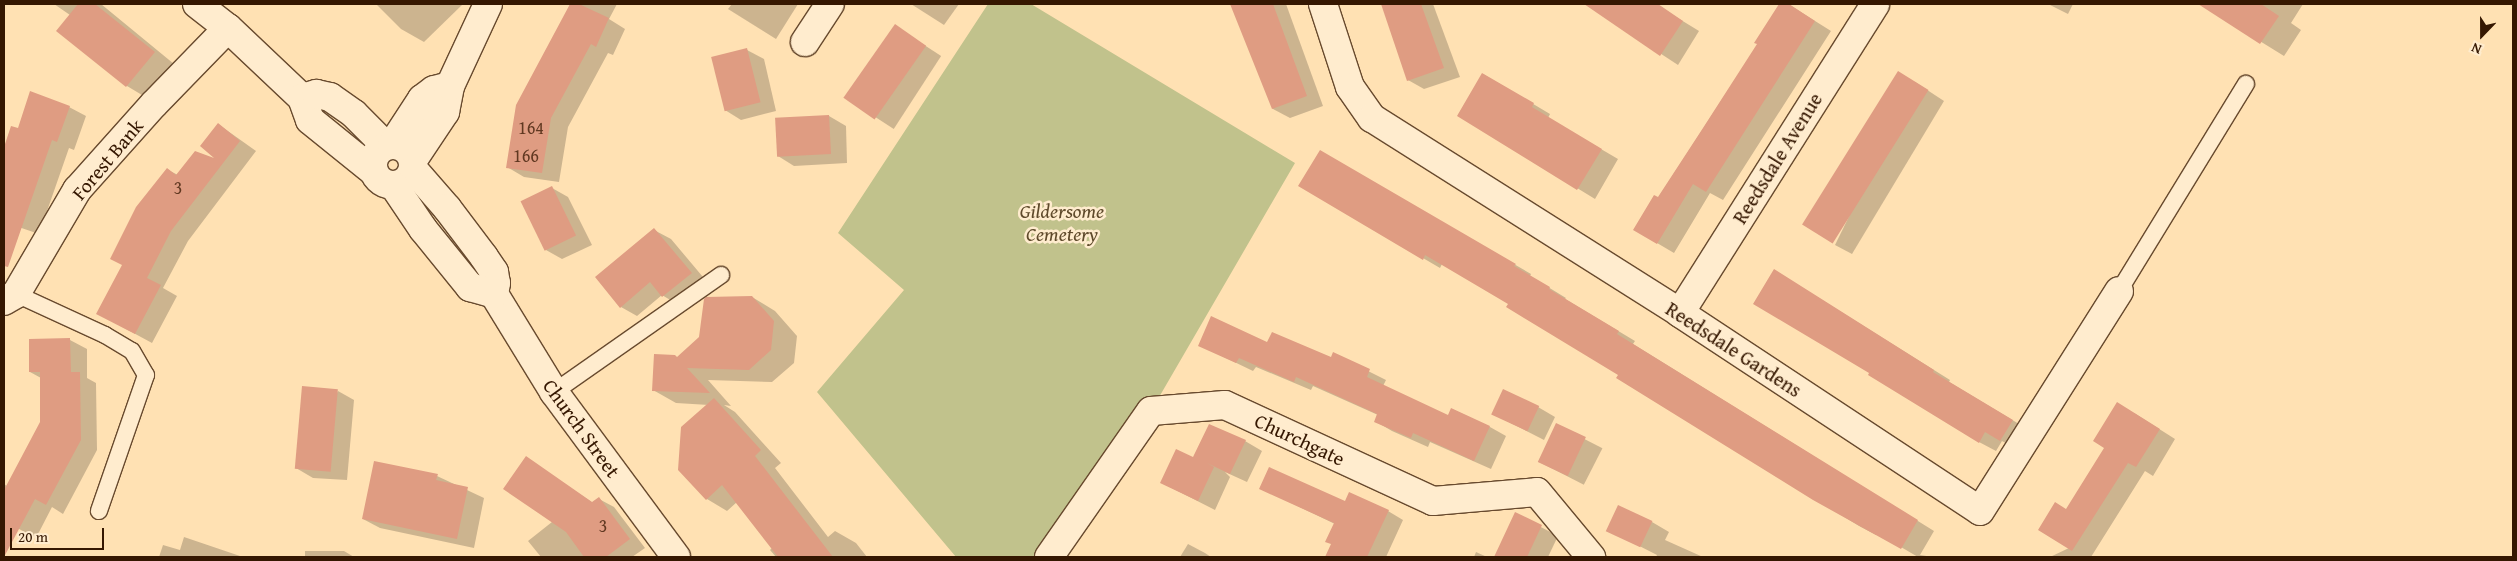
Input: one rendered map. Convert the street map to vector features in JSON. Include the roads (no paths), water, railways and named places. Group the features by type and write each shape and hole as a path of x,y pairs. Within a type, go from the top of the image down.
{"street":[{"path":"197,4 228,28"},
{"path":"395,163 445,112 450,86 488,4"},
{"path":"805,42 830,4"},
{"name":"Reedsdale Gardens","path":"1323,4 1350,87 1372,118 1680,313 1980,511 2119,290"},
{"name":"Reedsdale Avenue","path":"1680,313 1874,4"},
{"name":"Church Street","path":"228,28 302,98 316,94 330,97 354,114 395,163 447,208 494,272 496,283 494,294 554,392 674,557"},
{"name":"Forest Bank","path":"10,298 78,190 154,104 228,28"},
{"name":"Churchgate","path":"1049,557 1150,411 1225,405 1432,501 1537,492 1591,557"}],"lane":[{"path":"2119,290 2246,84"},
{"path":"554,392 722,275"},
{"path":"10,298 105,335 132,351 146,375 99,511"}],"park label":[{"name":"Gildersome Cemetery","path":"1062,222"}]}
